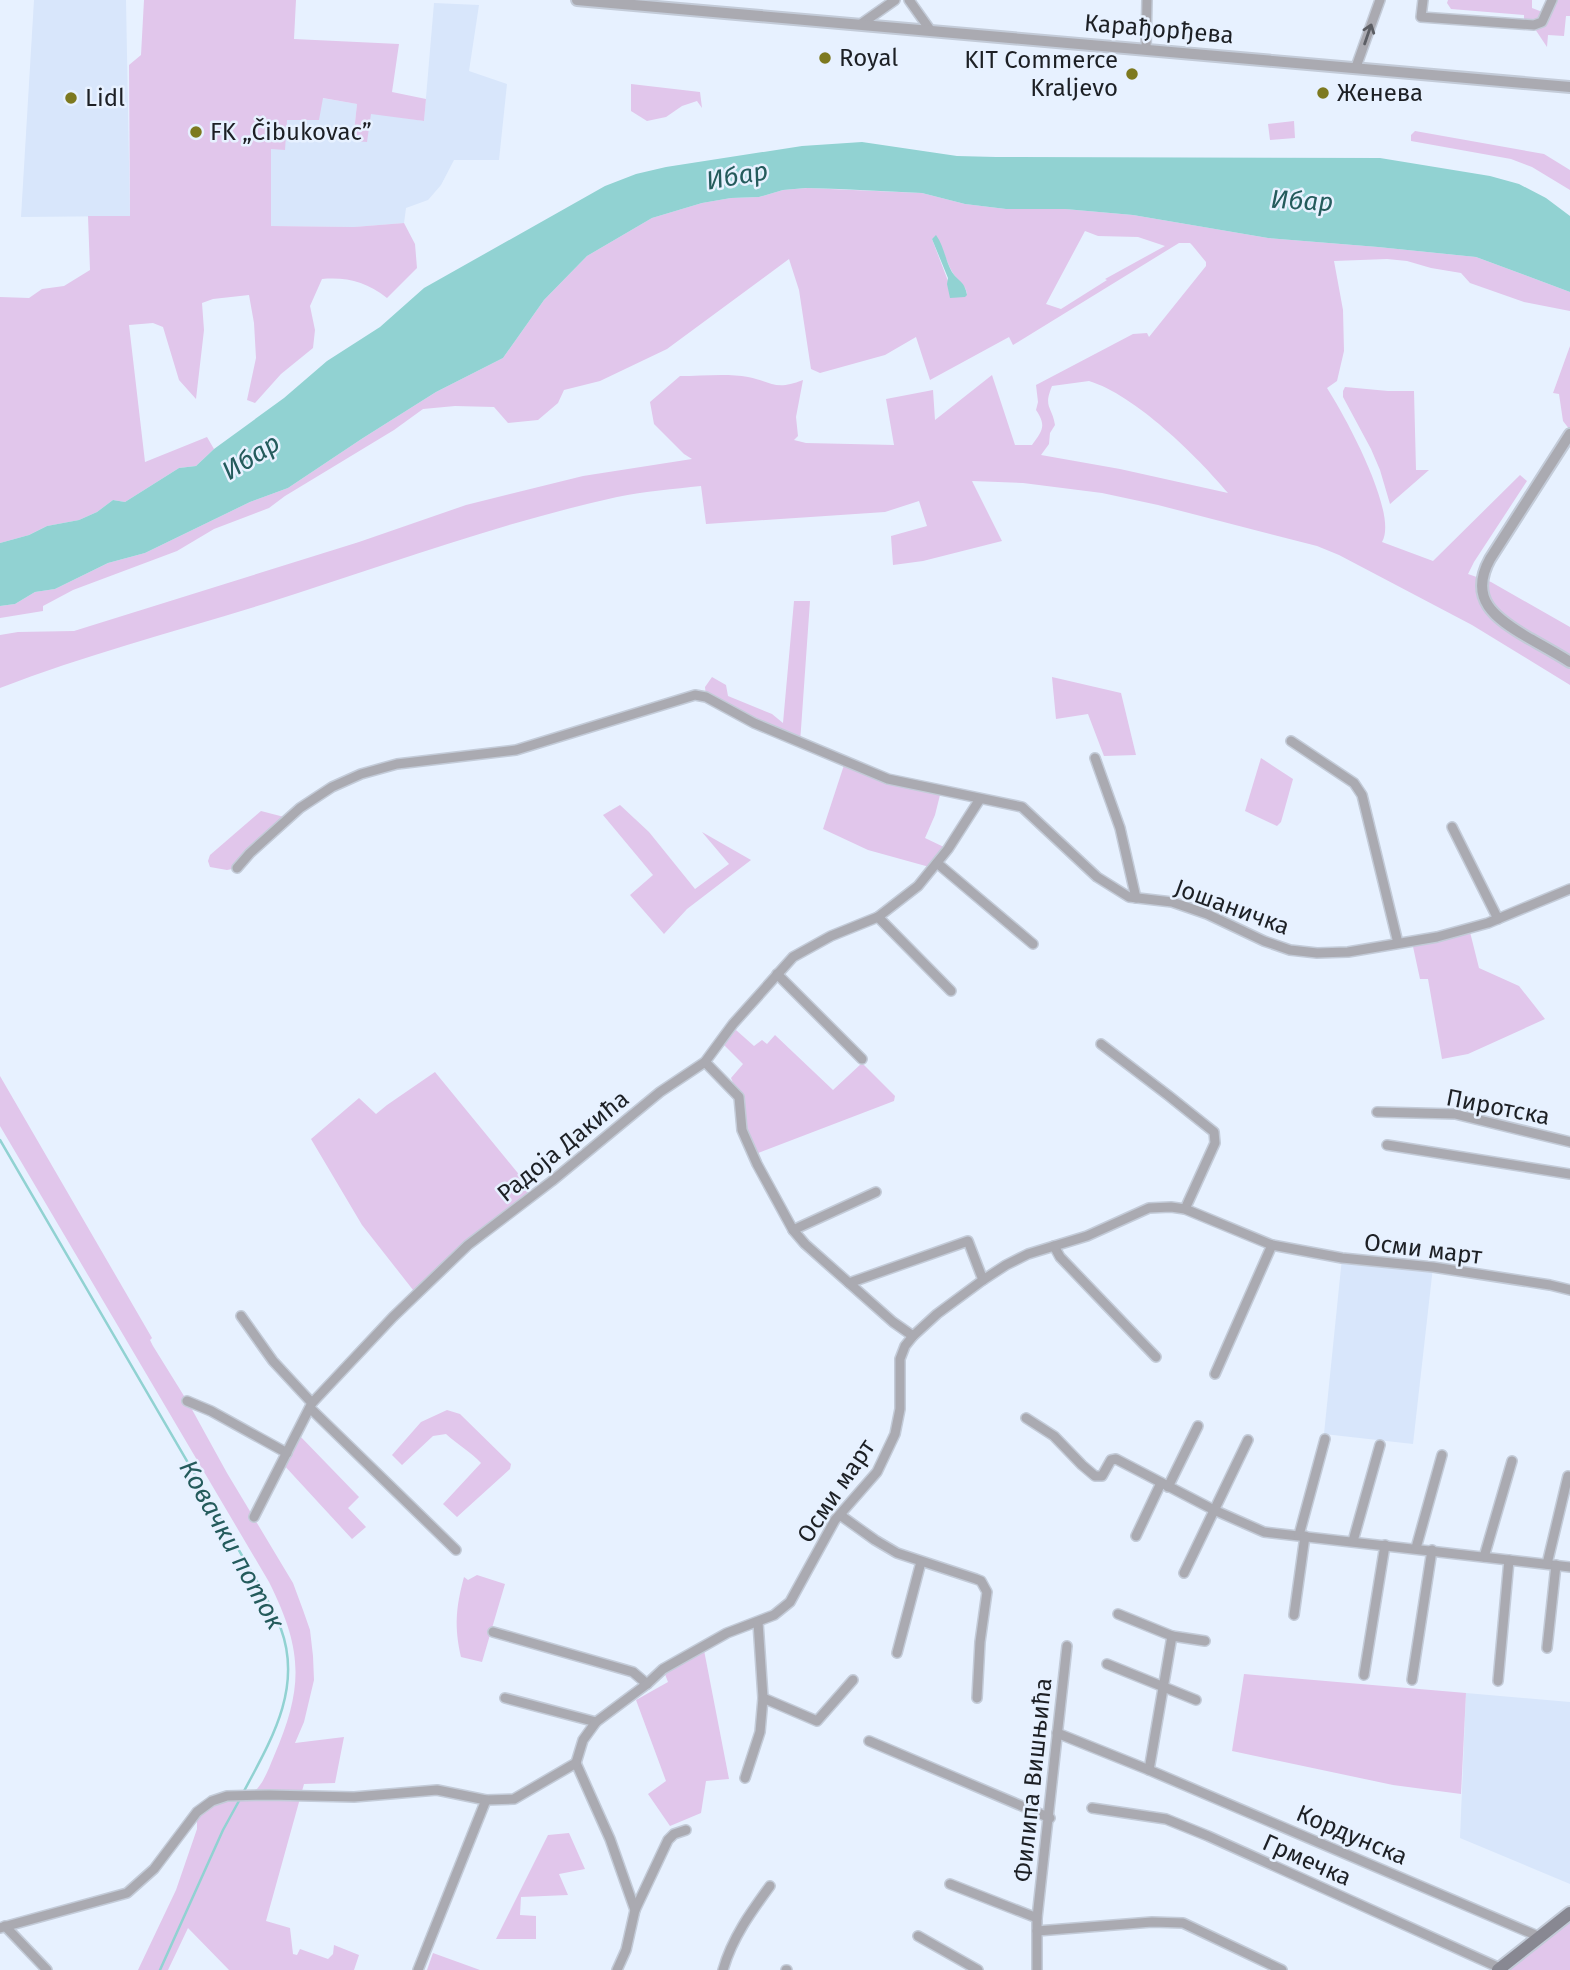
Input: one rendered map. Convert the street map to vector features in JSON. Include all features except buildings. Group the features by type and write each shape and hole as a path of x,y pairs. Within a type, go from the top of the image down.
{"main road":[{"path":"1499,1969 1570,1913"}],"street":[{"name":"Карађорђева","path":"577,0 659,3 930,31 1570,87"},
{"path":"861,24 895,0"},
{"path":"909,0 930,31"},
{"path":"1146,49 1147,0"},
{"path":"1356,68 1380,0"},
{"path":"1423,0 1421,17 1534,25 1542,22 1552,0"},
{"path":"1570,434 1490,559 1482,582 1482,593 1488,608 1509,626 1570,662"},
{"name":"Јошаничка","path":"237,868 300,808 332,787 361,774 397,764 516,750 695,695 754,723 888,779 1022,807 1097,877 1123,895 1172,902 1207,914 1264,942 1290,950 1348,952 1437,937 1488,923 1570,889"},
{"path":"1291,741 1354,783 1362,795 1398,943"},
{"name":"Јошаничка","path":"1095,758 1120,828 1136,898"},
{"path":"913,1336 893,1322 805,1244 793,1230 742,1130 739,1097 705,1062 733,1024 793,957 831,936 878,917 918,886 948,849 980,799"},
{"path":"1452,827 1497,919"},
{"path":"937,863 1033,944"},
{"path":"878,917 951,990"},
{"path":"777,974 862,1059"},
{"path":"1101,1044 1214,1132 1216,1143 1185,1209"},
{"name":"Радоја Дакића","path":"254,1517 311,1405 393,1317 468,1245 552,1181 660,1091 705,1062"},
{"name":"Пиротска","path":"1377,1112 1455,1114 1570,1142"},
{"path":"1387,1145 1570,1174"},
{"path":"793,1230 876,1192"},
{"name":"Осми март","path":"576,1762 583,1740 596,1722 663,1669 727,1633 774,1615 790,1602 840,1515 877,1472 895,1434 900,1409 900,1359 907,1342 937,1314 1006,1265 1087,1236 1149,1208 1171,1207 1185,1209 1272,1245 1342,1258 1433,1267 1570,1290"},
{"path":"849,1283 968,1241 983,1280"},
{"path":"1215,1374 1272,1245"},
{"path":"1054,1246 1060,1257 1156,1357"},
{"path":"241,1316 273,1361 311,1405 456,1549"},
{"path":"187,1401 211,1411 287,1453"},
{"path":"1026,1418 1054,1436 1095,1476 1102,1476 1110,1461 1116,1459 1214,1510 1264,1532 1570,1567"},
{"path":"1136,1536 1198,1426"},
{"path":"1294,1615 1302,1536 1325,1439"},
{"path":"1184,1573 1248,1440"},
{"path":"1353,1541 1380,1445"},
{"path":"1416,1548 1442,1455"},
{"path":"1485,1557 1512,1461"},
{"path":"1547,1648 1551,1565 1568,1476"},
{"path":"840,1515 875,1541 897,1553 976,1579 986,1588 976,1698"},
{"path":"1364,1675 1385,1545"},
{"path":"1412,1680 1432,1550"},
{"path":"1498,1681 1509,1560"},
{"path":"897,1653 921,1562"},
{"path":"1118,1614 1172,1636 1205,1641"},
{"path":"745,1779 760,1732 763,1698 758,1622"},
{"path":"493,1632 633,1672 647,1684"},
{"path":"1149,1770 1172,1636"},
{"name":"Филипа Вишњића","path":"1037,1970 1037,1918 1067,1646"},
{"path":"1107,1664 1196,1700"},
{"path":"763,1698 817,1721 853,1680"},
{"path":"505,1698 596,1722"},
{"name":"Кордунска","path":"1057,1733 1540,1937"},
{"path":"869,1741 1050,1818"},
{"path":"3,1927 127,1893 155,1869 197,1812 212,1801 226,1796 354,1797 437,1790 486,1800 514,1799 576,1762 610,1839 635,1910"},
{"path":"418,1970 486,1800"},
{"name":"Грмечка","path":"1092,1808 1166,1819 1499,1969"},
{"path":"617,1970 635,1910 668,1840 674,1834 686,1830"},
{"name":"Филипа Вишњића","path":"950,1884 1037,1918"},
{"path":"723,1970 739,1931 770,1886"},
{"path":"1037,1931 1152,1922 1183,1923 1282,1970"},
{"path":"3,1927 47,1970"},
{"path":"918,1936 978,1970"}],"shaded area":[{"path":"34,0 126,0 130,216 21,217"},
{"path":"144,0 296,0 294,39 399,44 392,92 426,99 424,121 371,114 367,142 353,141 357,104 323,98 319,120 287,120 285,150 271,149 271,226 354,227 404,223 415,244 417,268 387,298 356,282 322,279 310,306 315,330 313,348 281,374 255,403 247,400 256,358 249,295 202,303 204,330 196,399 179,380 163,327 153,323 129,325 145,462 207,437 214,449 196,466 179,468 125,502 113,500 97,512 79,520 47,526 29,535 0,543 0,297 29,298 42,289 64,286 90,270 88,216 130,216 129,65 141,55"},
{"path":"1448,0 1532,0 1532,8 1545,13 1552,0 1570,0 1570,16 1566,16 1564,36 1548,35 1547,47 1535,29 1524,22 1524,15 1451,9"},
{"path":"434,3 479,5 469,71 507,84 499,160 454,160 441,185 428,200 406,208 404,223 354,227 271,226 271,148 287,120 322,98 357,104 353,140 371,113 424,121"},
{"path":"631,84 700,92 702,108 697,101 682,106 666,117 647,121 631,111"},
{"path":"1294,121 1295,138 1270,140 1268,124"},
{"path":"1415,131 1544,154 1570,170 1570,190 1532,167 1511,159 1411,141 1411,135"},
{"path":"807,188 922,193 965,204 1006,209 1065,209 1133,215 1268,238 1476,257 1570,292 1570,311 1524,302 1470,283 1461,273 1407,261 1334,261 1343,310 1344,351 1337,381 1327,388 1356,441 1377,488 1385,528 1382,542 1433,561 1520,475 1527,481 1468,574 1491,582 1570,627 1570,685 1472,625 1317,546 1102,493 1023,483 972,481 1002,541 923,561 893,565 891,536 927,526 919,501 885,512 706,524 701,486 649,492 617,497 485,532 0,688 0,635 74,631 359,542 466,505 583,476 692,459 654,424 650,402 680,376 740,376 780,385 803,380 796,417 798,436 794,440 806,443 894,445 886,399 933,390 935,420 992,375 1015,445 1032,445 1041,432 1042,424 1036,410 1036,385 1133,334 1147,333 1149,337 1206,266 1206,262 1190,243 1179,243 1013,345 1009,337 930,380 916,337 885,355 820,373 811,369 799,290 789,259 667,349 600,381 564,390 558,403 538,420 508,423 494,407 423,409 269,508 214,529 177,551 73,590 43,606 43,611 0,618 0,606 15,604 35,592 55,589 108,563 145,553 250,502 288,488 436,392 503,358 544,300 587,256 652,218 702,203 759,197 783,190","holes":["1085,231 1098,236 1138,237 1165,246 1105,279 1107,280 1061,309 1046,304","936,236 952,272 967,294 948,281 932,239","1089,381 1126,399 1183,445 1228,493 1041,455 1049,444 1050,433 1055,425 1048,403 1052,386"]},
{"path":"1570,346 1570,430 1563,421 1559,394 1553,393"},
{"path":"1345,387 1414,391 1416,470 1429,470 1390,504 1371,449 1343,397"},
{"path":"794,601 810,601 800,743 706,697 705,687 712,677 726,685 728,696 772,714 783,723"},
{"path":"1052,677 1121,693 1136,755 1104,756 1088,714 1056,719"},
{"path":"1261,758 1293,779 1281,822 1277,826 1245,811"},
{"path":"845,762 941,791 925,838 948,849 933,868 868,850 823,829"},
{"path":"620,805 649,832 695,889 729,864 702,832 751,860 687,909 664,934 630,895 653,875 603,815"},
{"path":"261,811 288,818 237,868 227,870 210,867 210,855"},
{"path":"1469,928 1479,968 1519,986 1545,1019 1468,1054 1442,1059 1428,979 1420,979 1412,942"},
{"path":"736,1030 754,1046 762,1040 767,1044 775,1035 833,1090 862,1063 895,1096 894,1101 753,1155 742,1130 739,1097 731,1078 743,1064 724,1045"},
{"path":"435,1072 535,1194 468,1245 417,1295 362,1225 311,1139 359,1098 376,1114"},
{"path":"0,1076 152,1338 150,1340 153,1346 293,1583 310,1630 314,1680 304,1722 295,1743 344,1737 335,1783 304,1784 266,1921 290,1928 293,1954 297,1955 300,1949 328,1959 333,1954 334,1945 359,1955 354,1970 229,1970 188,1928 168,1970 138,1970 176,1890 197,1829 197,1812 216,1802 248,1796 257,1789 267,1773 291,1709 296,1669 293,1649 288,1628 269,1582 0,1126"},
{"path":"1342,1258 1433,1267 1413,1444 1324,1434"},
{"path":"447,1410 460,1414 511,1464 510,1469 457,1517 443,1504 481,1463 477,1459 446,1434 433,1436 402,1465 392,1455 421,1422"},
{"path":"297,1433 359,1497 348,1508 366,1527 352,1539 282,1463"},
{"path":"477,1575 505,1584 482,1662 461,1657 457,1636 458,1607 464,1577 468,1580"},
{"path":"703,1645 729,1779 706,1781 701,1813 670,1826 648,1794 666,1781 636,1700 668,1682 663,1669"},
{"path":"1244,1674 1466,1693 1461,1794 1393,1785 1232,1751"},
{"path":"1466,1693 1570,1702 1570,1884 1460,1838"},
{"path":"569,1833 585,1869 559,1874 568,1895 521,1897 520,1915 536,1916 536,1939 496,1939 548,1835"},
{"path":"1570,1913 1570,1970 1498,1970"},
{"path":"433,1953 480,1970 427,1970"}],"water":[{"name":"Ибар","path":"862,142 957,156 1380,158 1490,176 1519,184 1546,198 1570,216 1570,292 1476,257 1268,238 1133,215 1065,209 1006,209 965,204 922,193 806,188 783,190 759,197 702,203 652,218 587,256 544,300 503,358 436,392 288,488 250,502 145,553 108,563 55,589 35,592 15,604 0,606 0,543 29,535 47,526 79,520 97,512 113,500 125,502 179,468 196,466 327,361 380,327 424,288 605,186 636,174 666,167 802,146"},
{"path":"936,235 952,272 964,286 967,295 965,297 950,298 948,278 932,239"}],"waterway":[{"name":"Ковачки поток","path":"0,1140 265,1595 281,1629 287,1651 286,1694 273,1735 243,1793"},
{"name":"Ковачки поток","path":"160,1970 223,1830 240,1799"}],"place":[{"name":"Royal","path":"825,58"},
{"name":"KIT Commerce Kraljevo","path":"1132,74"},
{"name":"Женева","path":"1323,93"},
{"name":"Lidl","path":"71,98"},
{"name":"FK „Čibukovac”","path":"196,132"}]}
